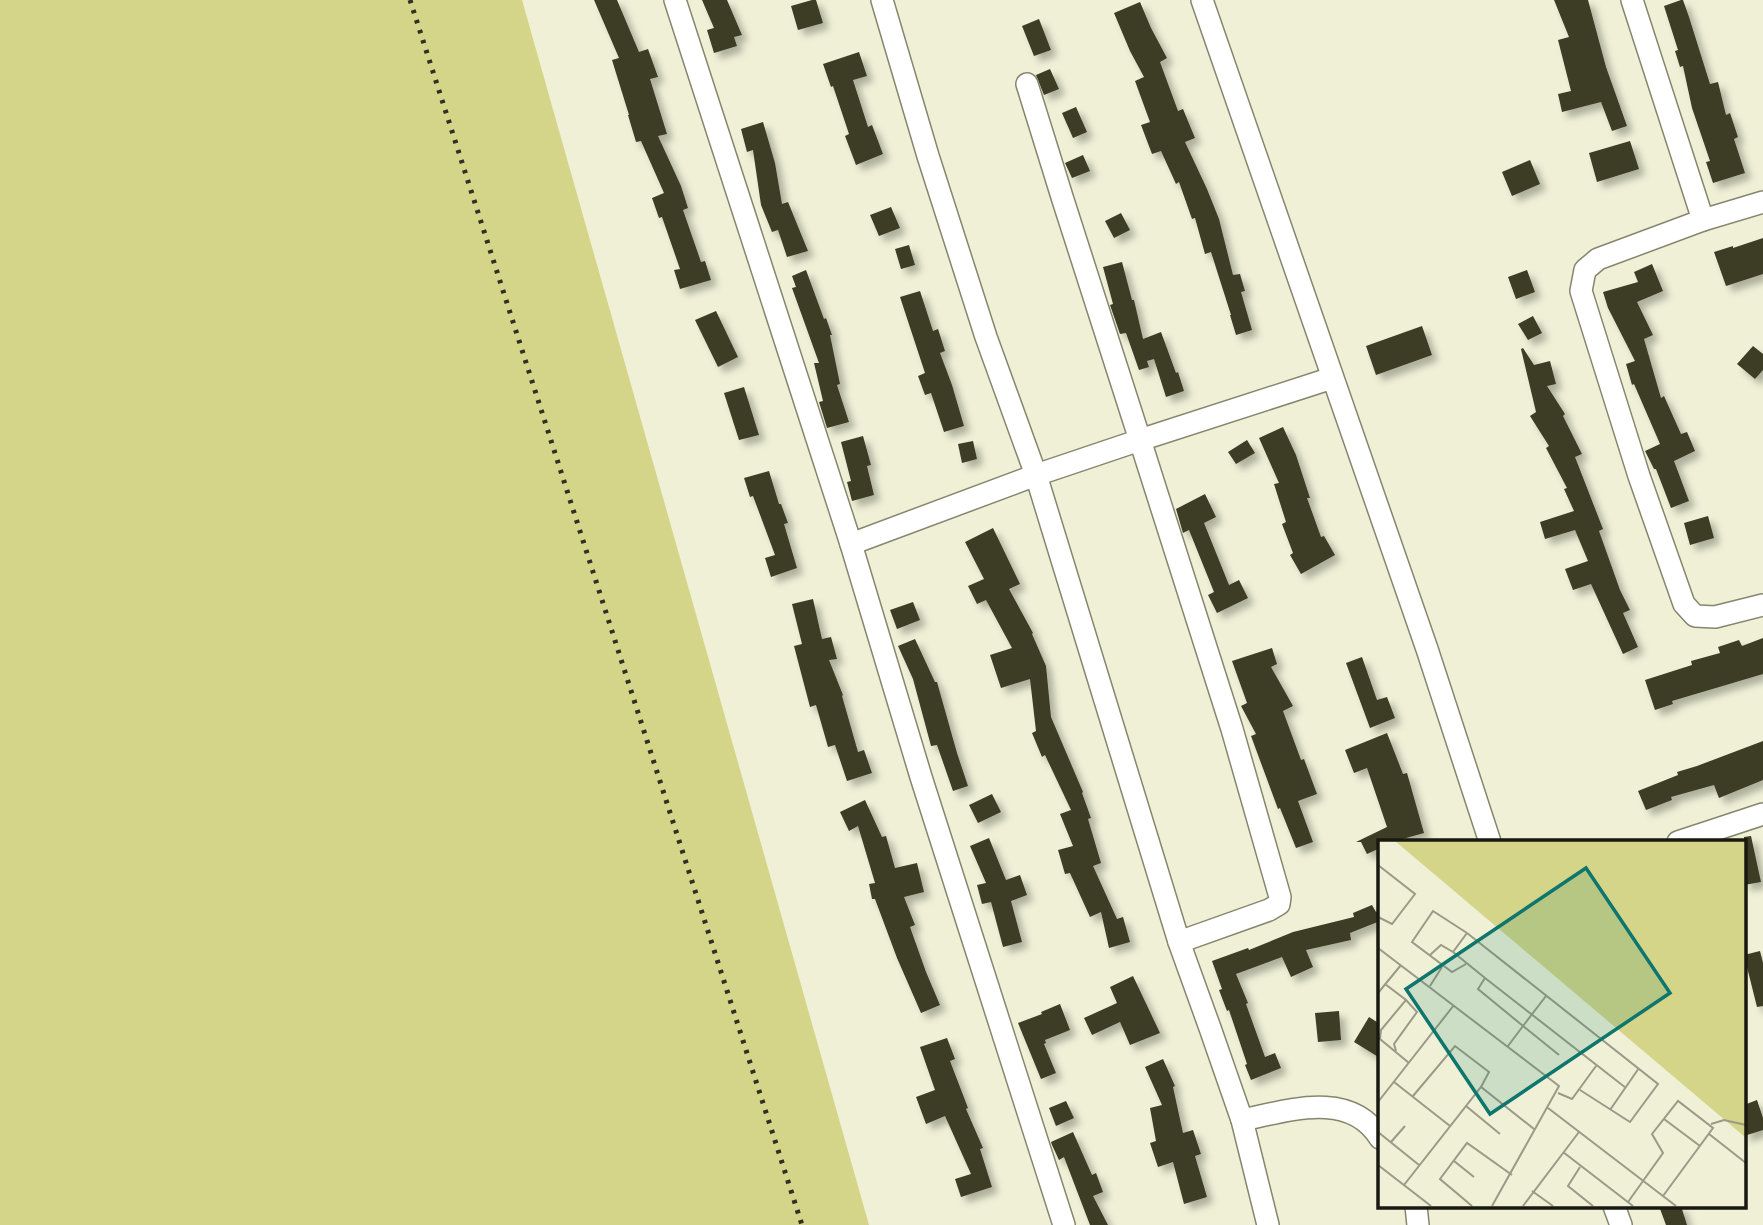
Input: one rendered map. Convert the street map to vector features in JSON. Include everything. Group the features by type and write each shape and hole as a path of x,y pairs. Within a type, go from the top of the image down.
{"street":[{"path":"675,0 851,544 921,777 1064,1225"},
{"path":"882,0 982,324 1036,475 1179,942 1242,1120 1268,1225"},
{"path":"1202,0 1427,649 1489,840"},
{"path":"1632,0 1703,220"},
{"path":"1027,84 1232,729 1279,897 1279,904 1269,910 1179,942"},
{"path":"1763,202 1703,220 1598,259 1585,270 1581,291 1639,476 1684,604 1695,617 1715,617 1763,605"},
{"path":"851,544 1036,475 1332,377"},
{"path":"1684,840 1763,814"},
{"path":"1242,1120 1299,1109 1333,1108 1354,1113 1378,1135"},
{"path":"1616,1208 1621,1225"}],"green space":[{"path":"0,0 522,0 869,1225 0,1225"}],"building":[{"path":"594,0 617,0 639,52 648,49 658,77 650,79 667,134 658,136 681,186 688,208 683,210 701,262 705,261 711,280 680,289 674,270 680,269 662,217 659,218 652,198 664,193 641,141 636,142 612,60 619,58"},
{"path":"702,0 727,0 742,35 734,37 737,46 714,53 707,30 714,28"},
{"path":"816,0 823,23 798,30 791,6"},
{"path":"1554,0 1588,0 1606,67 1627,126 1612,131 1601,102 1562,112 1558,94 1571,91 1558,40 1569,37"},
{"path":"1681,0 1710,84 1718,82 1726,115 1730,113 1738,137 1734,139 1745,173 1713,183 1706,162 1710,161 1692,108 1683,66 1680,67 1675,51 1678,50 1664,6"},
{"path":"1140,2 1167,58 1160,62 1178,111 1183,109 1195,138 1185,142 1219,219 1233,275 1240,274 1245,291 1241,292 1252,330 1236,335 1211,252 1205,254 1195,218 1192,219 1179,182 1176,184 1161,151 1152,154 1141,125 1150,122 1135,81 1144,77 1114,13"},
{"path":"1039,19 1051,50 1034,56 1022,26"},
{"path":"859,52 867,76 853,80 868,127 872,125 883,154 856,165 845,136 849,134 823,64"},
{"path":"1050,69 1059,89 1044,95 1036,75"},
{"path":"1076,107 1087,132 1073,138 1062,113"},
{"path":"763,122 775,163 782,204 788,202 808,251 787,257 778,230 772,232 761,205 753,150 747,152 741,129"},
{"path":"1630,141 1639,169 1597,182 1589,153"},
{"path":"1083,155 1090,171 1072,178 1065,163"},
{"path":"1530,160 1540,184 1512,196 1502,172"},
{"path":"891,207 900,228 879,236 870,215"},
{"path":"1121,213 1130,230 1114,238 1105,221"},
{"path":"1763,238 1763,274 1726,286 1714,252"},
{"path":"909,245 915,265 901,269 895,249"},
{"path":"1122,262 1143,339 1161,332 1184,391 1166,397 1154,359 1147,361 1149,367 1139,370 1126,333 1120,334 1110,305 1113,304 1103,267"},
{"path":"1652,264 1663,291 1637,302 1653,335 1644,339 1661,398 1664,396 1681,434 1687,432 1695,451 1674,461 1689,501 1671,508 1656,469 1645,451 1660,444 1634,384 1632,385 1626,364 1635,361 1608,308 1603,292 1638,282 1634,272"},
{"path":"806,270 832,335 840,384 837,385 849,422 827,428 819,402 823,401 814,363 819,363 792,288 796,287 792,276"},
{"path":"1527,270 1535,292 1516,299 1508,277"},
{"path":"920,291 933,331 938,329 945,351 940,353 964,426 944,432 931,393 925,395 918,376 925,373 900,297"},
{"path":"716,311 738,357 718,367 695,320"},
{"path":"1533,316 1542,333 1528,340 1518,324"},
{"path":"1422,326 1432,355 1376,375 1366,346"},
{"path":"1753,346 1763,354 1763,370 1755,379 1737,364"},
{"path":"1523,348 1534,365 1550,361 1556,384 1547,386 1565,414 1563,416 1582,454 1575,457 1603,529 1599,531 1620,590 1630,610 1623,613 1638,647 1623,654 1591,584 1573,590 1565,569 1588,561 1575,530 1545,539 1540,522 1574,511 1564,489 1567,488 1546,448 1549,446 1530,416 1536,412 1521,349"},
{"path":"744,387 759,435 739,440 724,393"},
{"path":"1283,427 1296,455 1321,537 1324,536 1335,555 1301,574 1290,555 1293,553 1282,524 1286,522 1274,484 1279,483 1259,438"},
{"path":"863,436 871,465 867,466 874,495 852,501 847,482 851,481 841,442"},
{"path":"1247,440 1255,453 1236,464 1228,452"},
{"path":"973,441 977,459 962,463 958,444"},
{"path":"769,471 788,523 784,524 797,568 771,577 765,558 775,555 744,478"},
{"path":"1205,494 1216,517 1204,523 1229,585 1239,580 1248,598 1217,613 1208,595 1214,592 1189,530 1183,533 1176,509"},
{"path":"1708,516 1714,538 1690,545 1684,523"},
{"path":"993,528 1020,584 1009,589 1033,633 1046,666 1051,717 1083,792 1091,818 1088,819 1101,863 1093,866 1117,919 1123,917 1130,942 1109,948 1101,912 1090,917 1070,873 1065,874 1058,850 1073,846 1060,814 1071,810 1032,733 1036,731 1030,679 1001,688 990,655 1012,648 986,600 977,604 968,586 984,579 965,542"},
{"path":"813,599 822,639 831,637 837,659 829,660 843,695 858,752 864,750 872,773 847,781 835,745 828,747 816,705 810,707 794,646 802,644 792,604"},
{"path":"913,602 920,620 897,629 890,610"},
{"path":"1763,638 1763,674 1672,701 1673,704 1655,710 1645,680 1692,665 1691,661 1720,653 1718,647 1739,640 1742,646"},
{"path":"915,639 937,682 968,786 953,791 937,745 931,746 913,679 898,646"},
{"path":"1272,648 1277,664 1271,667 1293,706 1283,711 1317,794 1298,801 1313,842 1296,848 1280,808 1278,809 1251,736 1256,734 1241,706 1247,703 1232,661"},
{"path":"1362,657 1377,700 1387,697 1395,718 1370,728 1346,663"},
{"path":"1387,733 1403,774 1407,773 1424,833 1399,840 1378,840 1378,849 1367,854 1361,842 1356,842 1387,827 1367,768 1354,773 1345,750"},
{"path":"1763,741 1763,780 1719,798 1714,785 1671,797 1672,800 1646,810 1638,791 1678,775 1677,772"},
{"path":"992,794 1001,812 978,823 969,805"},
{"path":"865,800 882,837 886,836 895,868 917,863 924,892 904,897 915,925 910,927 940,1005 921,1013 875,899 872,899 869,884 875,883 858,826 849,831 840,812"},
{"path":"1751,836 1761,882 1746,885 1744,837"},
{"path":"989,838 1006,880 1020,875 1027,895 1011,901 1022,942 1003,947 991,902 982,904 977,885 986,883 970,846"},
{"path":"1372,905 1378,912 1378,922 1350,933 1351,940 1306,950 1313,967 1291,977 1282,957 1236,974 1265,1057 1275,1053 1281,1068 1251,1080 1229,1010 1227,1011 1219,990 1222,989 1212,961 1248,948 1249,950 1293,932 1354,917 1353,913"},
{"path":"1760,951 1763,963 1763,1006 1757,1007 1746,954"},
{"path":"1133,976 1160,1033 1130,1045 1120,1022 1092,1035 1084,1018 1117,1003 1110,987"},
{"path":"1060,1004 1070,1030 1045,1040 1044,1044 1056,1073 1041,1079 1018,1023"},
{"path":"1339,1011 1341,1040 1318,1042 1315,1013"},
{"path":"1369,1017 1378,1023 1378,1057 1354,1042"},
{"path":"947,1038 955,1059 950,1061 983,1148 980,1149 992,1187 961,1197 955,1179 971,1174 945,1116 926,1124 916,1097 935,1090 920,1047"},
{"path":"1163,1059 1175,1086 1173,1087 1183,1133 1193,1130 1201,1154 1195,1156 1207,1197 1184,1204 1173,1162 1158,1167 1150,1143 1156,1141 1150,1108 1162,1105 1145,1067"},
{"path":"1757,1100 1763,1118 1763,1130 1746,1135 1746,1104"},
{"path":"1066,1101 1074,1118 1056,1126 1049,1108"},
{"path":"1073,1132 1092,1175 1096,1173 1103,1192 1093,1196 1108,1225 1090,1225 1064,1157 1059,1160 1052,1145 1051,1142"},
{"path":"1660,1208 1682,1208 1687,1225 1666,1225"}],"railway":[{"path":"410,0 802,1225"}]}
